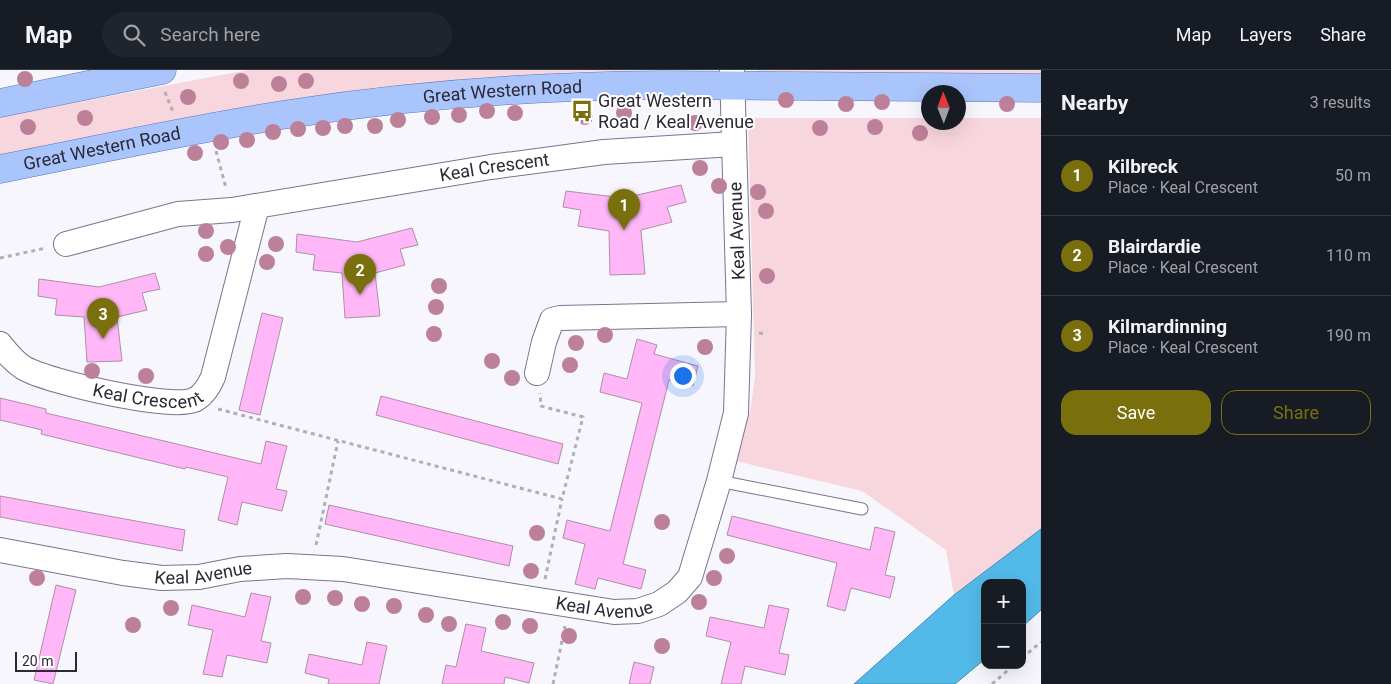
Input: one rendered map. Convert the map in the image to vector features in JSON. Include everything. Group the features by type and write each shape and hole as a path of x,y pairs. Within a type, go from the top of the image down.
{"main road":[{"path":"0,102 159,71"},
{"name":"Great Western Road","path":"0,170 288,114 492,90 732,78 1041,88"}],"street":[{"name":"Keal Avenue","path":"0,550 123,573 162,578 199,577 240,569 288,566 343,569 614,612 638,611 659,604 677,592 690,578 719,481 736,413 739,314 732,78"},
{"name":"Keal Crescent","path":"66,244 178,214 232,210 491,167 604,152 734,144"},
{"name":"Keal Crescent","path":"0,344 16,362 26,369 70,385 126,397 174,402 194,400 207,389 213,377 258,206"},
{"path":"537,373 547,330 552,320 560,318 739,314"}],"lane":[{"path":"719,481 862,508"}],"path":[{"path":"159,71 181,134"},
{"path":"210,128 232,210"},
{"path":"0,258 66,244"},
{"path":"537,373 542,406 583,417 562,499 541,600"},
{"path":"194,400 224,412 562,499"},
{"path":"316,568 316,545 338,441"},
{"path":"554,684 569,604"},
{"path":"1026,655 1041,642"},
{"path":"992,684 1009,669"}],"shaded area":[{"path":"248,70 651,70 575,72 462,80 0,155 0,117"},
{"path":"1041,70 1041,76 758,71"},
{"path":"748,118 921,118 921,130 966,130 966,118 1041,118 1041,529 954,595 946,550 862,491 736,461 751,407 755,376"}],"water":[{"path":"1041,529 1041,610 1026,623 1026,579 981,579 981,662 955,684 854,684 954,595"}],"building":[{"path":"681,185 686,202 667,207 672,222 641,230 645,274 610,275 609,231 578,226 581,210 563,207 566,191 624,198"},
{"path":"412,228 418,245 400,249 405,265 375,273 380,316 345,318 342,273 313,270 315,255 296,252 297,234 357,242"},
{"path":"155,273 160,289 142,293 147,310 117,317 122,361 87,362 84,317 55,315 57,299 38,296 39,279 99,287"},
{"path":"262,313 283,318 260,415 239,410"},
{"path":"637,339 657,345 654,354 698,366 693,386 669,380 623,564 646,570 641,589 598,578 595,589 575,584 585,544 563,538 567,520 610,531 642,403 600,392 604,373 627,379"},
{"path":"381,396 563,444 558,464 376,415"},
{"path":"0,398 46,409 46,413 261,464 266,441 287,446 276,489 287,491 282,511 242,502 237,525 218,520 228,477 186,467 185,469 41,434 42,430 0,420"},
{"path":"0,496 185,530 182,551 0,517"},
{"path":"329,505 513,546 509,566 325,524"},
{"path":"732,516 870,550 875,527 895,532 885,575 895,577 890,598 851,588 845,611 827,606 837,563 727,535"},
{"path":"56,585 76,590 53,684 34,680"},
{"path":"251,593 271,597 261,641 271,643 267,663 227,655 222,677 203,674 213,630 188,625 192,605 245,617"},
{"path":"769,605 789,609 779,653 789,655 785,675 745,666 741,684 721,684 731,642 706,636 710,617 764,628"},
{"path":"466,624 486,628 481,651 534,663 529,683 505,677 504,684 442,684 446,665 456,667"},
{"path":"367,642 387,646 379,684 328,684 329,679 305,673 309,654 362,665"},
{"path":"634,662 654,667 650,684 629,684"}],"place":[{"name":"Great Western Road / Keal Avenue","path":"582,111"},
{"name":"Kilbreck","path":"624,230"},
{"name":"Blairdardie","path":"360,295"},
{"name":"Kilmardinning","path":"103,339"}]}
